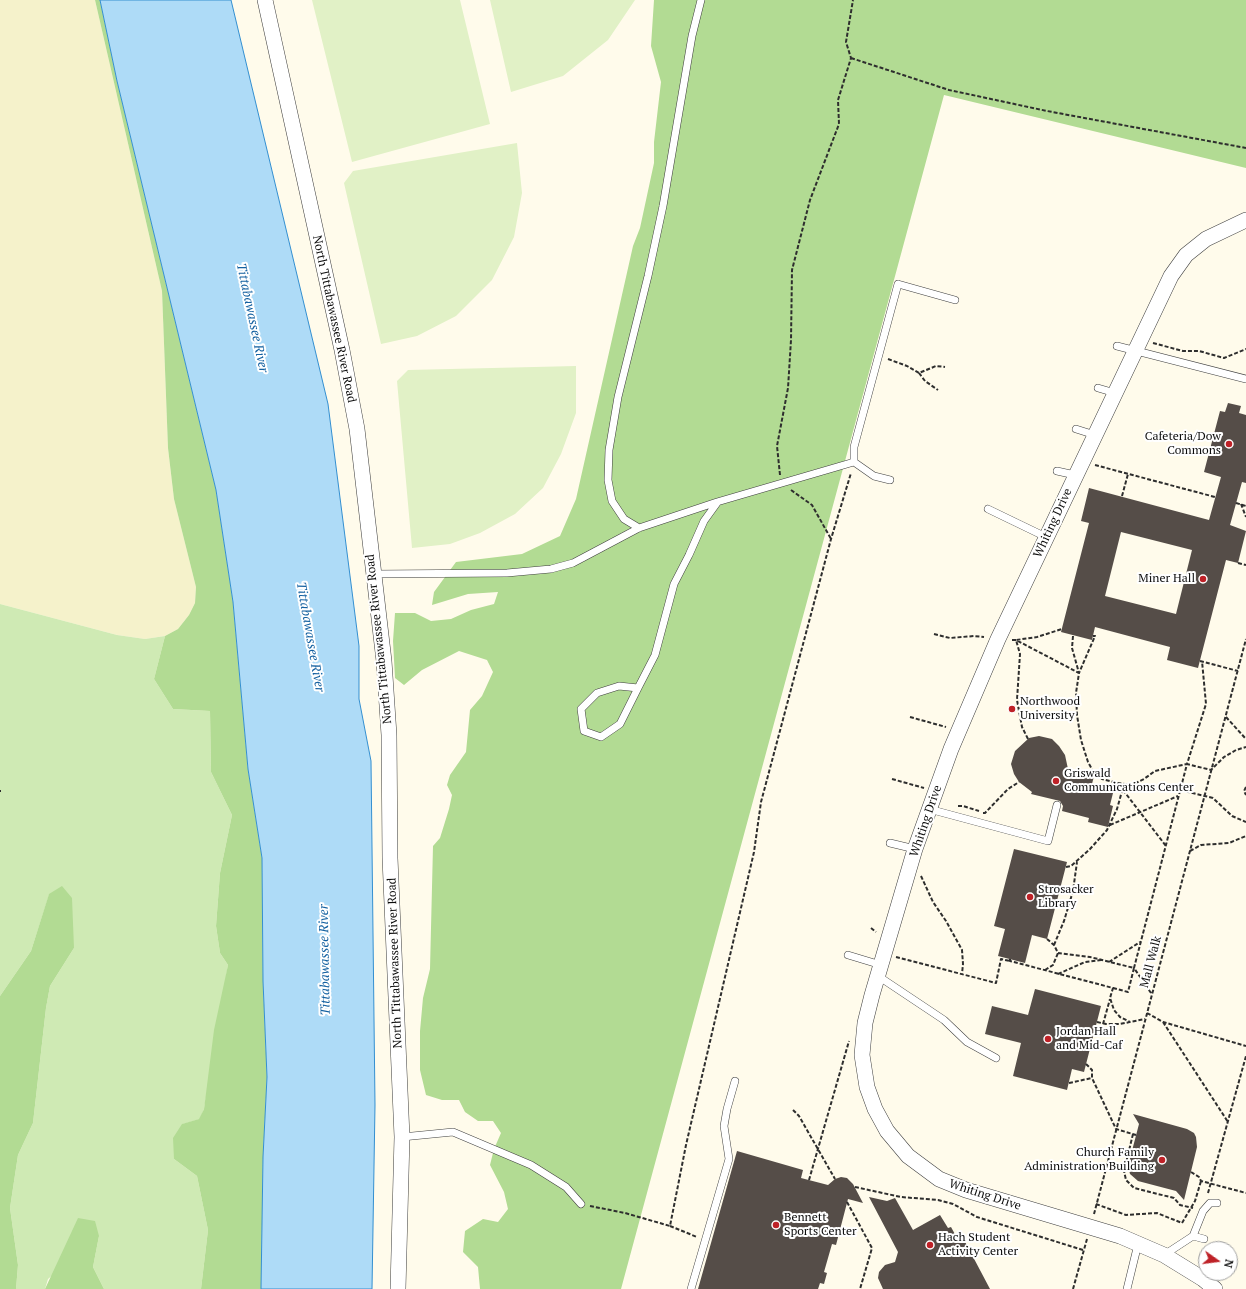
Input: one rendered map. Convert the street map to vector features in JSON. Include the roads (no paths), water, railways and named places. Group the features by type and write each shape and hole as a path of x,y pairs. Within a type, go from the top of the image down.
{"street":[{"name":"North Tittabawassee River Road","path":"265,0 343,357 357,429 384,660 389,735 390,858 402,1137 398,1289"},
{"name":"Whiting Drive","path":"1215,1289 1203,1279 1164,1255 1138,1244 1090,1227 966,1190 939,1179 908,1156 887,1131 875,1110 866,1087 862,1055 865,1023 879,970 915,850 959,730 998,639 1171,276 1186,255 1206,238 1246,220"}],"lane":[{"path":"639,528 624,519 612,501 608,480 609,450 618,397 663,206 692,36 701,0"},
{"path":"854,462 854,447 898,284 955,300"},
{"path":"1117,346 1246,379"},
{"path":"1098,388 1115,393"},
{"path":"1076,429 1095,435"},
{"path":"373,574 507,573 551,569 573,563 639,528 717,502 854,462"},
{"path":"854,462 874,476 890,480"},
{"path":"1057,471 1075,476"},
{"path":"638,688 618,686 597,693 581,709 584,730 601,737 620,724 655,655 674,584 704,521 717,502"},
{"path":"988,509 1046,537"},
{"path":"931,803 1048,840 1057,805"},
{"path":"890,843 915,850"},
{"path":"848,955 879,970 944,1020 967,1042 996,1058"},
{"path":"691,1289 729,1158 724,1126 735,1081"},
{"path":"402,1137 453,1132 531,1165 566,1187 581,1204"},
{"path":"1164,1255 1193,1236 1203,1211 1210,1203 1217,1203"},
{"path":"1193,1236 1204,1239"},
{"path":"1127,1289 1138,1244"}],"water":[{"name":"Tittabawassee River","path":"100,0 231,0 328,404 359,646 359,699 371,761 375,1105 372,1289 261,1289 263,1157 267,1077 263,981 262,858 248,769 233,602 216,490 117,81"}],"place":[{"name":"Cafeteria/Dow Commons","path":"1229,444"},
{"name":"Miner Hall","path":"1203,579"},
{"name":"Northwood University","path":"1012,709"},
{"name":"Griswald Communications Center","path":"1056,781"},
{"name":"Strosacker Library","path":"1030,897"},
{"name":"Jordan Hall and Mid-Caf","path":"1048,1039"},
{"name":"Church Family Administration Building","path":"1162,1160"},
{"name":"Bennett Sports Center","path":"776,1225"},
{"name":"Hach Student Activity Center","path":"930,1245"}]}
